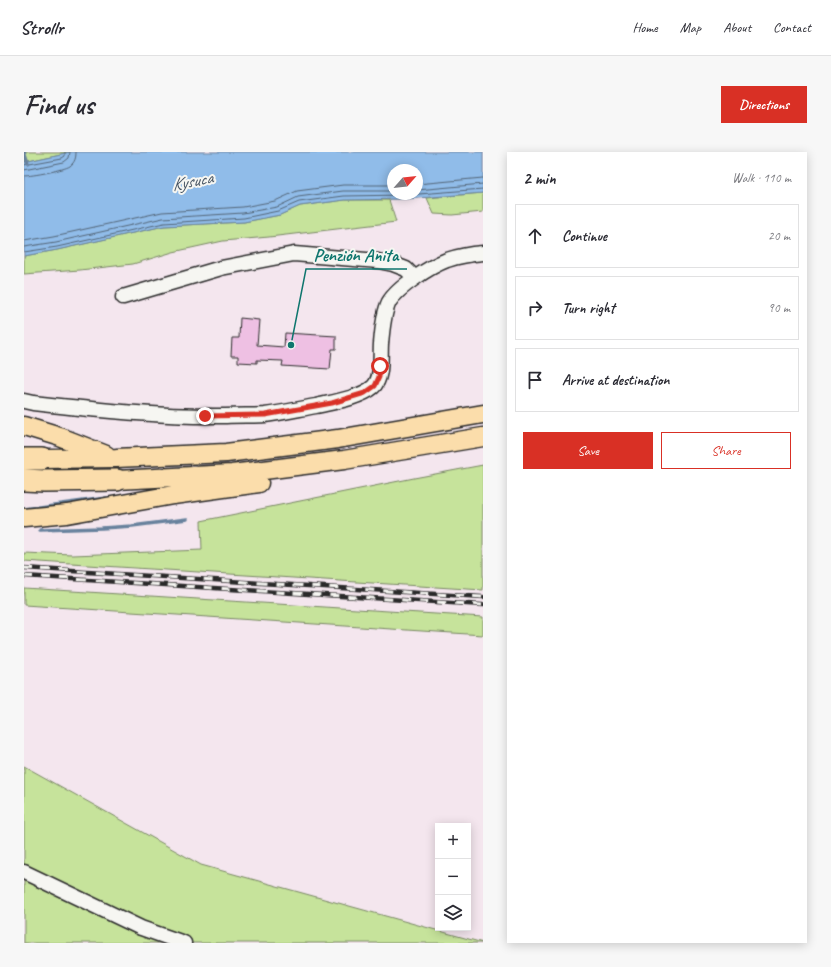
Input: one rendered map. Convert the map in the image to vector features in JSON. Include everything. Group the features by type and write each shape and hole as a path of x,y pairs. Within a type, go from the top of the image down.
{"highway":[{"path":"24,480 118,480"}],"main road":[{"path":"33,459 116,458 226,453 338,439 483,414"},
{"path":"24,426 60,437 116,458"},
{"path":"118,480 232,474 344,460 483,437"},
{"path":"24,518 67,514 173,495 279,480 295,466"}],"street":[{"path":"24,401 129,413 205,416 265,415 332,403 365,393 375,386 379,377 384,320 389,302 402,287 446,260 463,255 483,253"},
{"path":"123,297 221,268 294,254 378,261 393,264 406,269 415,278"},
{"path":"24,872 141,928 184,943"}],"green space":[{"path":"24,152 70,152 24,162"},
{"path":"483,193 483,212 452,215 434,214 427,198"},
{"path":"345,200 389,200 396,222 223,241 173,252 133,264 24,274 24,256 164,226 244,222 280,215 300,206"},
{"path":"483,465 483,590 24,561 24,553 73,555 202,550 201,521"},
{"path":"24,588 483,617 483,635 24,605"},
{"path":"24,766 201,865 435,930 435,931 483,943 24,943"}],"water":[{"name":"Kysuca","path":"70,152 483,152 483,193 423,198 423,164 387,164 387,199 345,200 300,206 280,215 244,222 164,226 24,256 24,162"}],"building":[{"path":"240,318 259,320 257,345 284,347 285,333 336,336 336,349 332,349 330,369 282,366 283,361 257,360 257,363 238,362 238,356 231,356 232,338 239,338"}],"waterway":[{"path":"24,152 28,164"},
{"path":"24,509 106,498"},
{"path":"40,530 132,526 187,519"}],"railway":[{"path":"24,568 483,597"},
{"path":"24,576 483,605"}],"place":[{"name":"Penzión Anita","path":"291,345"}],"route":[{"path":"205,416 265,415 332,403 365,393 375,386 379,377 380,366"}]}
